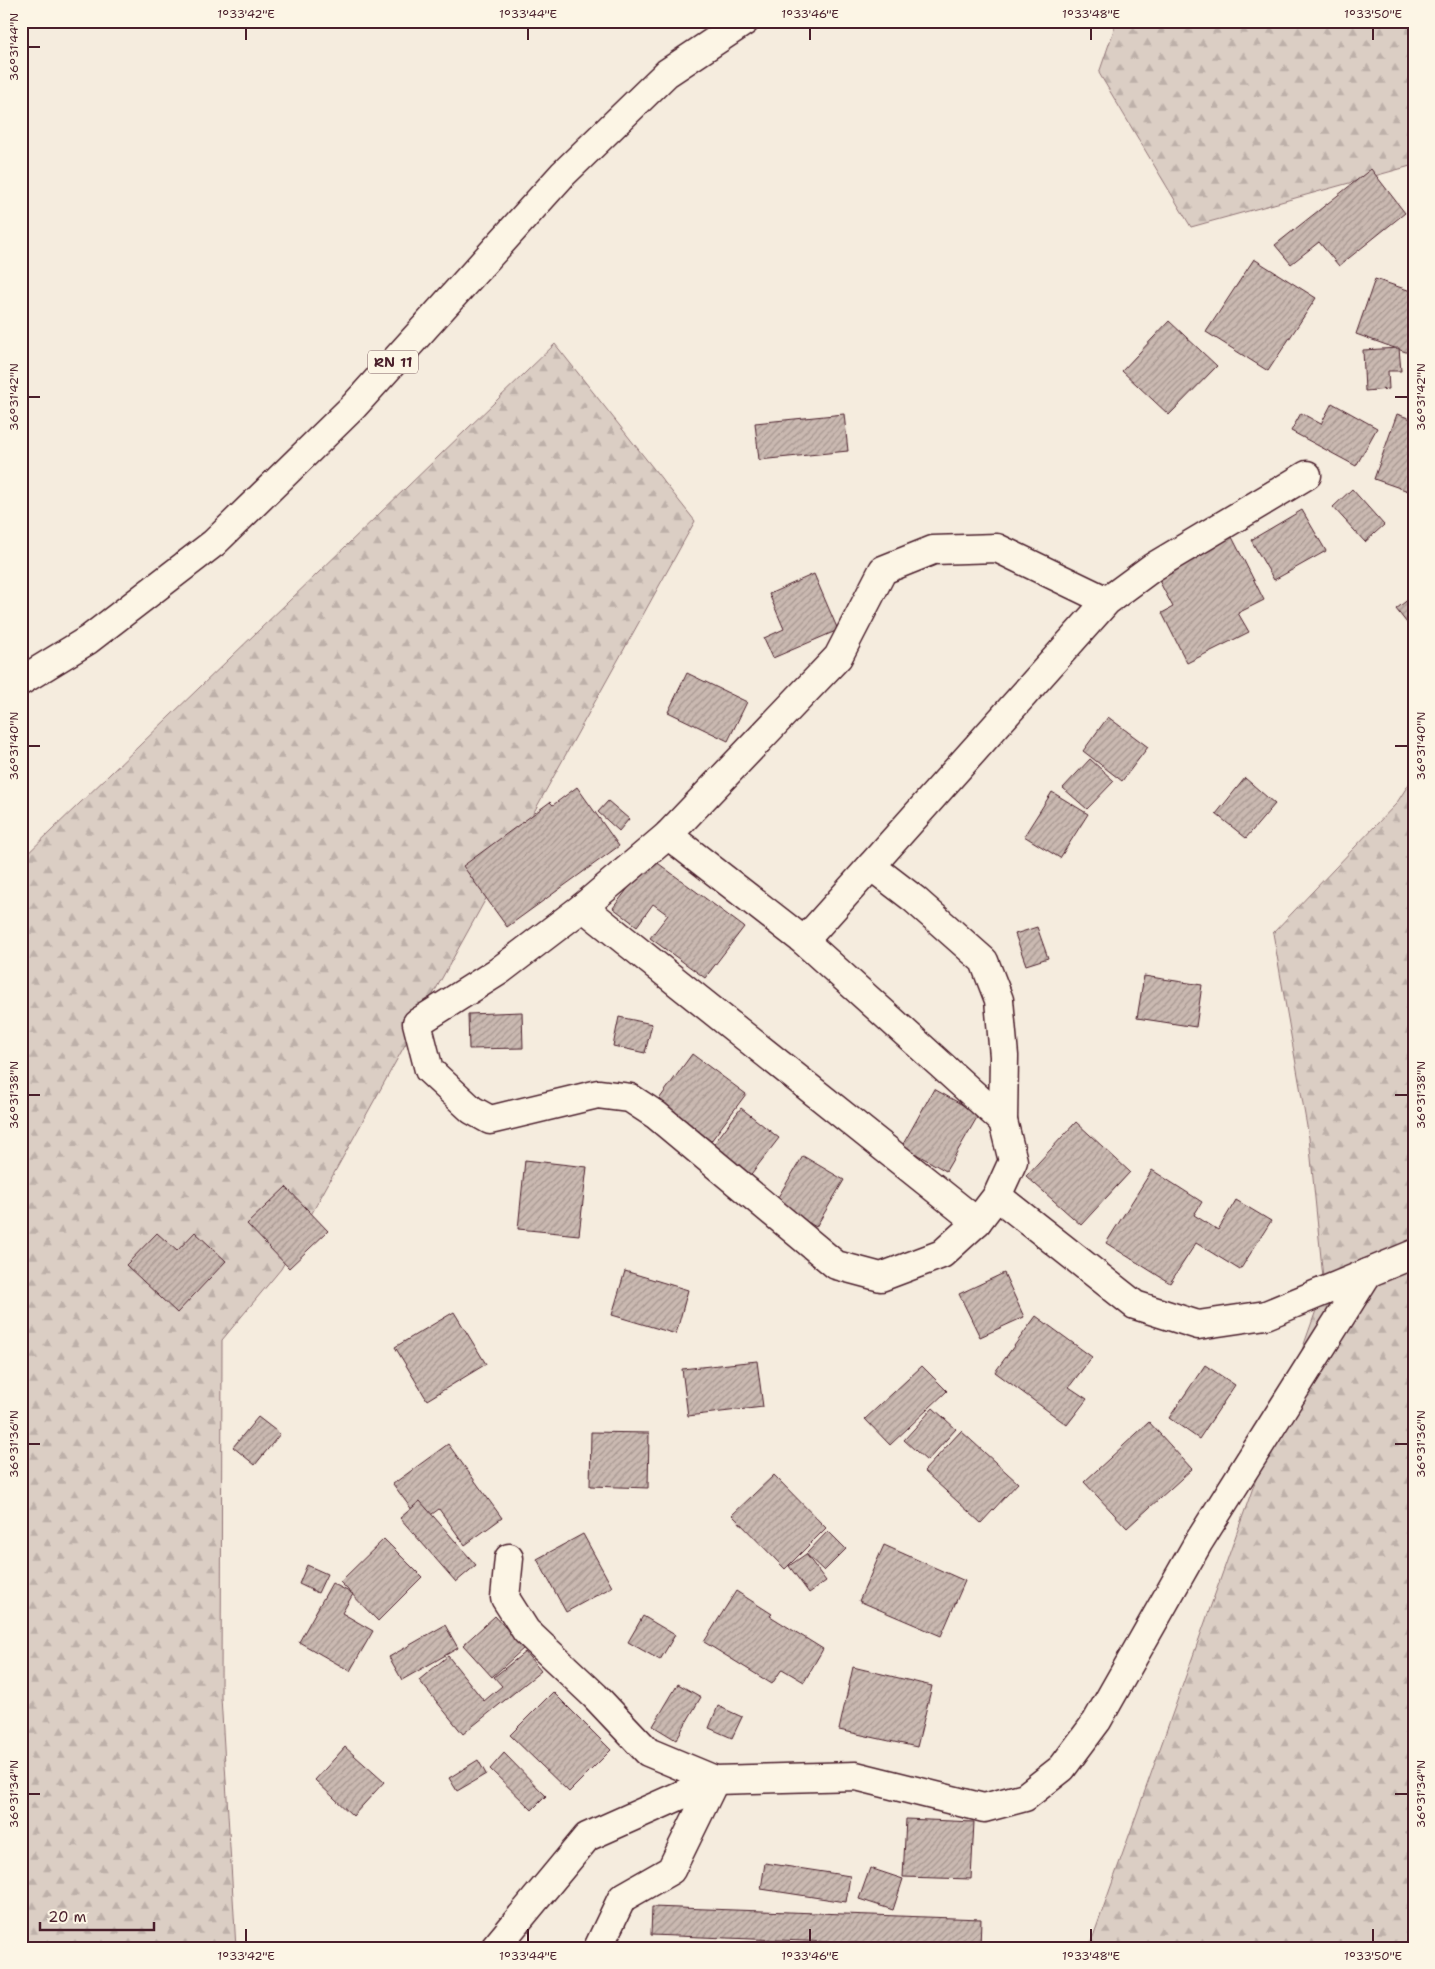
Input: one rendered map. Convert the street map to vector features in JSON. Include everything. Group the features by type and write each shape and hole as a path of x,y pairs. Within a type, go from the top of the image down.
{"street":[{"name":"RN 11","path":"21,681 88,640 214,543 354,406 563,174 667,73 745,21"},
{"path":"804,941 1106,601 1153,567 1307,476"},
{"path":"871,866 914,899 984,961 999,1000 1004,1056 1002,1121 1013,1161 998,1196 977,1222 942,1254 881,1277 836,1265 656,1115 630,1098 598,1094 490,1120 472,1110 429,1070 417,1023 499,972 584,907 668,835 838,657 883,570 932,550 998,548 1106,601"},
{"path":"668,835 804,941 1002,1121"},
{"path":"584,907 977,1222"},
{"path":"998,1196 1135,1305 1198,1325 1266,1315 1414,1254"},
{"path":"495,1948 587,1837 715,1780 856,1776 984,1808 1025,1798 1062,1768 1097,1721 1198,1543 1368,1272"},
{"path":"509,1558 505,1598 526,1631 595,1696 648,1752 715,1780"},
{"path":"598,1948 622,1898 671,1870 715,1780"}],"green space":[{"path":"1117,21 1414,21 1414,165 1191,227 1099,73"},
{"path":"555,344 695,521 281,1269 222,1340 221,1697 236,1948 21,1948 21,860"},
{"path":"1414,776 1414,1948 1089,1948 1324,1288 1309,1138 1273,933 1396,804"}],"building":[{"path":"1371,169 1405,213 1339,266 1319,242 1291,264 1275,245"},
{"path":"1254,259 1316,298 1268,371 1206,332"},
{"path":"1375,279 1414,292 1414,355 1356,334"},
{"path":"1169,321 1217,366 1169,415 1122,371"},
{"path":"1399,348 1401,371 1388,371 1389,389 1365,391 1363,350"},
{"path":"1332,403 1377,428 1356,466 1291,431 1301,413 1321,424"},
{"path":"844,414 848,451 759,460 755,423"},
{"path":"1397,414 1414,420 1414,493 1374,479"},
{"path":"1352,489 1384,525 1365,542 1333,507"},
{"path":"1302,510 1326,551 1274,580 1251,540"},
{"path":"1232,537 1264,600 1238,613 1249,632 1187,663 1162,613 1173,607 1156,575"},
{"path":"814,574 838,630 773,658 764,638 784,629 769,594"},
{"path":"1414,595 1414,632 1396,609"},
{"path":"687,673 747,702 728,741 668,712"},
{"path":"1108,717 1148,747 1122,781 1083,751"},
{"path":"1090,759 1114,781 1087,809 1063,788"},
{"path":"1245,778 1275,804 1246,838 1216,814"},
{"path":"577,787 619,846 507,927 463,866 550,802 553,805"},
{"path":"1052,792 1088,814 1060,858 1024,836"},
{"path":"608,801 629,819 619,831 598,812"},
{"path":"651,858 744,927 705,978 650,938 668,915 653,904 637,926 613,908"},
{"path":"1037,927 1048,958 1026,965 1015,934"},
{"path":"1144,976 1202,985 1196,1027 1137,1018"},
{"path":"522,1012 523,1048 469,1049 468,1014"},
{"path":"619,1017 652,1024 645,1053 613,1046"},
{"path":"692,1054 746,1094 711,1141 657,1102"},
{"path":"934,1089 979,1114 946,1171 902,1146"},
{"path":"741,1108 779,1138 748,1178 710,1149"},
{"path":"1076,1122 1130,1172 1081,1225 1026,1176"},
{"path":"803,1156 844,1180 816,1227 775,1202"},
{"path":"525,1160 587,1167 579,1235 518,1229"},
{"path":"1152,1170 1202,1202 1194,1215 1218,1230 1236,1200 1271,1221 1240,1270 1196,1243 1170,1283 1106,1243"},
{"path":"286,1187 328,1231 289,1268 247,1224"},
{"path":"195,1232 226,1261 177,1313 126,1265 157,1233 177,1251"},
{"path":"625,1271 688,1290 676,1334 612,1315"},
{"path":"1004,1273 1024,1317 980,1337 959,1294"},
{"path":"454,1312 486,1364 427,1400 395,1347"},
{"path":"1036,1316 1092,1357 1069,1387 1087,1399 1067,1425 995,1372"},
{"path":"757,1361 763,1407 688,1416 682,1369"},
{"path":"1205,1365 1235,1385 1199,1439 1169,1418"},
{"path":"922,1366 947,1391 890,1445 865,1419"},
{"path":"933,1408 956,1429 927,1461 904,1440"},
{"path":"258,1417 280,1434 255,1465 233,1447"},
{"path":"1149,1422 1192,1469 1127,1528 1084,1482"},
{"path":"961,1431 1018,1483 981,1523 924,1471"},
{"path":"591,1432 649,1433 648,1488 590,1486"},
{"path":"448,1444 502,1518 465,1545 439,1509 421,1522 393,1484"},
{"path":"774,1475 826,1528 785,1569 732,1515"},
{"path":"420,1501 476,1565 456,1582 400,1518"},
{"path":"828,1531 846,1549 824,1571 806,1554"},
{"path":"583,1534 612,1587 566,1612 537,1559"},
{"path":"384,1539 422,1577 378,1621 340,1582"},
{"path":"884,1545 965,1581 941,1636 859,1601"},
{"path":"806,1554 826,1581 809,1593 789,1566"},
{"path":"307,1565 327,1574 318,1593 299,1584"},
{"path":"332,1583 353,1594 342,1613 373,1631 350,1671 299,1642"},
{"path":"736,1591 772,1614 770,1616 823,1649 804,1682 782,1669 772,1684 704,1642"},
{"path":"495,1616 524,1648 492,1677 463,1645"},
{"path":"643,1616 675,1635 660,1660 628,1642"},
{"path":"445,1625 458,1648 402,1680 389,1657"},
{"path":"525,1652 541,1671 463,1734 419,1680 448,1656 484,1701 502,1686 494,1677"},
{"path":"853,1667 932,1686 917,1747 839,1730"},
{"path":"678,1684 701,1697 676,1740 653,1726"},
{"path":"553,1692 611,1750 569,1792 510,1735"},
{"path":"718,1706 742,1717 732,1738 709,1728"},
{"path":"345,1747 384,1782 353,1816 315,1780"},
{"path":"504,1753 546,1796 532,1810 490,1769"},
{"path":"478,1760 486,1774 457,1791 449,1778"},
{"path":"906,1819 974,1822 971,1879 903,1877"},
{"path":"765,1863 850,1876 846,1902 761,1889"},
{"path":"870,1868 903,1879 893,1910 859,1899"},
{"path":"652,1907 981,1919 980,1948 651,1935"}]}
